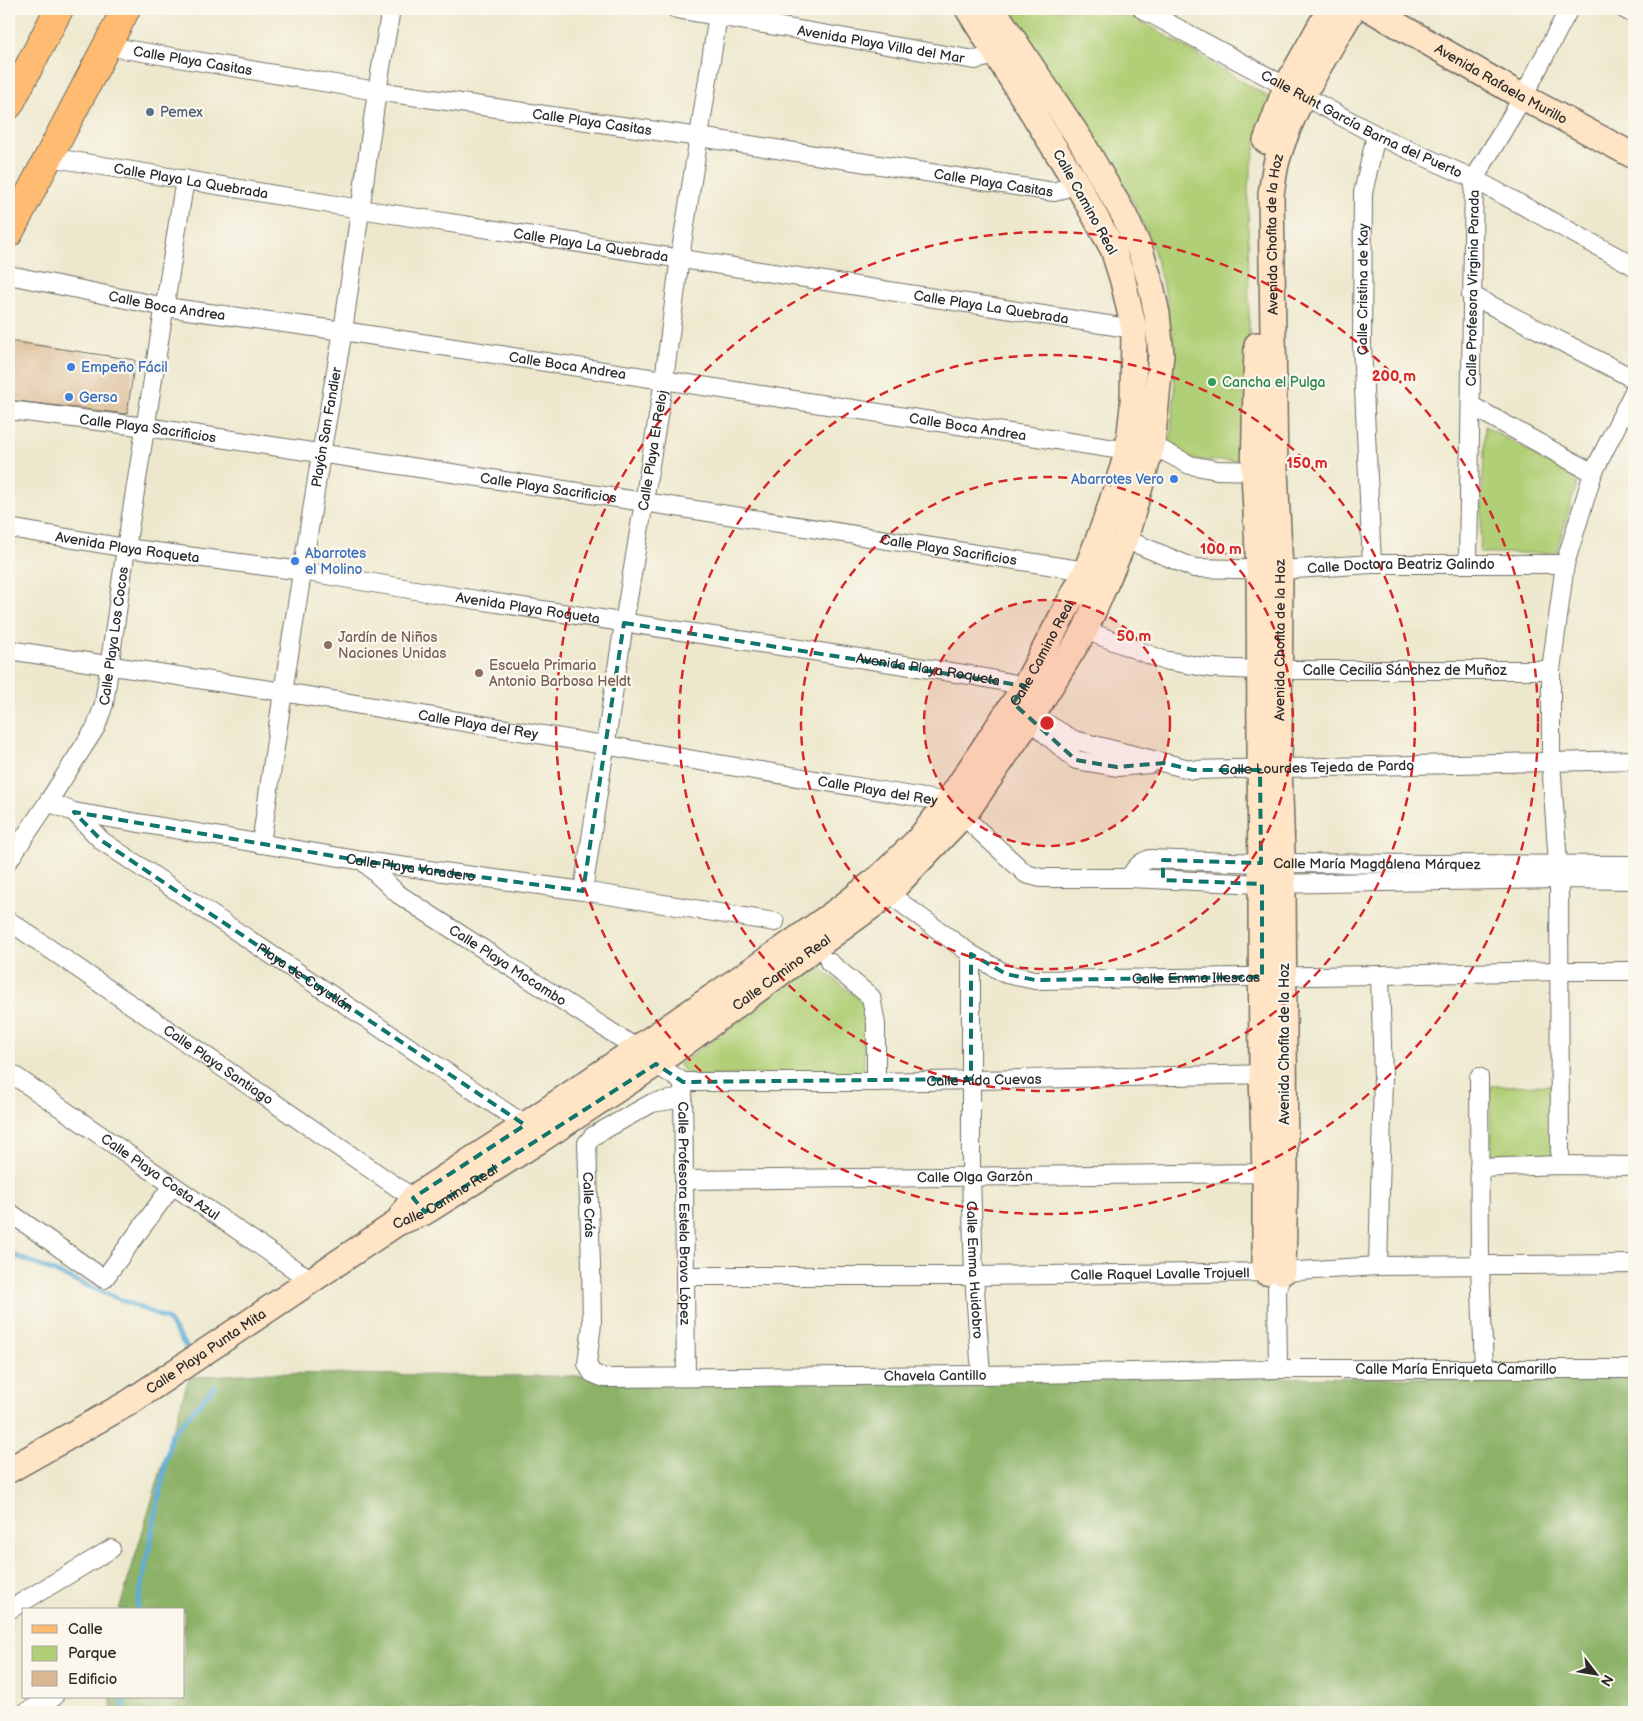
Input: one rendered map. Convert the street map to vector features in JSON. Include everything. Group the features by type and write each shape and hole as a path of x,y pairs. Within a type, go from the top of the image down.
{"main road":[{"path":"9,105 59,9"},
{"path":"9,233 126,9"}],"street":[{"name":"Playón San Fandier","path":"261,844 283,692 342,330 377,90 391,9"},
{"name":"Avenida Playa Villa del Mar","path":"676,9 718,12 975,60 997,55"},
{"name":"Calle Camino Real","path":"397,1223 419,1205 531,1133 656,1064 887,895 967,811 1028,701 1086,571 1107,517 1128,451 1133,406 1134,329 1123,281 1113,249 1077,184 968,9"},
{"name":"Calle Camino Real","path":"531,1133 636,1048 841,908 880,877 919,839 1085,630 1125,539 1152,445 1161,354 1157,314 1150,281 1140,250 1124,214 1081,141 992,9"},
{"name":"Calle Ruht García Barna del Puerto","path":"1142,9 1376,135 1474,179 1634,266"},
{"name":"Avenida Chofita de la Hoz","path":"1294,91 1330,9"},
{"name":"Avenida Chofita de la Hoz","path":"1278,1369 1275,1277 1265,1173 1273,1074 1273,976 1269,769 1269,570 1264,471 1266,328 1256,200 1260,161 1273,120 1353,9"},
{"name":"Avenida Rafaela Murillo","path":"1370,9 1527,90 1634,138"},
{"name":"Avenida Rafaela Murillo","path":"1404,9 1527,90 1634,156"},
{"name":"Calle Profesora Virginia Parada","path":"1468,563 1472,406 1471,295 1474,179 1527,90 1569,9"},
{"path":"1624,9 1634,14"},
{"name":"Calle Playa El Reloj","path":"583,891 624,622 664,380 680,257 718,12"},
{"name":"Calle Playa Casitas","path":"106,46 377,90 1054,192 1077,184"},
{"name":"Calle Cristina de Kay","path":"1372,564 1362,345 1362,193 1376,135"},
{"name":"Calle Playa La Quebrada","path":"48,157 360,209 680,257 1134,329"},
{"name":"Calle Playa Los Cocos","path":"9,860 96,727 104,704 126,548 184,179"},
{"name":"Calle Boca Andrea","path":"9,275 165,307 342,330 1128,451"},
{"path":"1471,295 1634,379"},
{"path":"1560,1165 1558,872 1550,761 1551,670 1565,564 1593,473 1634,391"},
{"path":"1472,406 1593,473"},
{"name":"Calle Playa Sacrificios","path":"9,410 146,427 1086,571"},
{"path":"1152,445 1190,465 1217,470 1264,471"},
{"name":"Avenida Playa Roqueta","path":"9,528 126,548 302,572 970,675 1028,701"},
{"name":"Calle Doctora Beatriz Galindo","path":"1125,539 1194,568 1269,570 1372,564 1565,564"},
{"name":"Calle Cecilia Sánchez de Muñoz","path":"1085,630 1163,660 1210,668 1269,670 1551,670"},
{"name":"Calle Playa del Rey","path":"9,650 110,667 283,692 948,802"},
{"name":"Calle Lourdes Tejeda de Pardo","path":"1028,701 1074,740 1193,770 1634,760"},
{"name":"Calle Playa Varadero","path":"48,802 74,812 261,844 583,891 775,922"},
{"name":"Playa de Cuyutlán","path":"74,812 102,841 531,1133"},
{"name":"Calle María Magdalena Márquez","path":"974,826 1026,874 1041,878 1129,878 1135,868 1142,862 1150,860 1272,873 1558,872 1634,865"},
{"name":"Calle Playa Mocambo","path":"364,860 398,894 636,1048 656,1064"},
{"name":"Calle María Magdalena Márquez","path":"1558,872 1634,880"},
{"name":"Calle Emma Illescas","path":"900,902 971,954 1006,974 1035,980 1558,971 1634,972"},
{"name":"Calle Playa Santiago","path":"9,921 419,1205"},
{"name":"Calle Emma Huidobro","path":"971,954 971,1177 974,1276 982,1375"},
{"path":"829,962 871,997 876,1024 876,1082"},
{"path":"1378,1266 1383,1078 1380,975"},
{"name":"Calle Profesora Estela Bravo López","path":"656,1064 683,1090 686,1378"},
{"name":"Calle Playa Costa Azul","path":"9,1072 172,1186 312,1279"},
{"name":"Avenida Chofita de la Hoz","path":"1273,1074 1285,1174 1275,1277"},
{"name":"Calle Aída Cuevas","path":"683,1090 971,1079 1273,1074"},
{"path":"1479,1077 1480,1266 1484,1368"},
{"name":"Calle Crás","path":"592,1373 587,1364 592,1324 592,1265 587,1143 594,1136 652,1103 683,1090"},
{"path":"1479,1168 1560,1165 1634,1166"},
{"name":"Calle Olga Garzón","path":"685,1180 1265,1173"},
{"path":"9,1212 104,1279 172,1186"},
{"name":"Calle Playa Punta Mita","path":"11,1467 130,1402 397,1223"},
{"name":"Calle Raquel Lavalle Trojuell","path":"685,1276 1275,1277 1378,1266 1634,1264"},
{"name":"Chavela Cantillo","path":"592,1373 604,1378 686,1378 1278,1369"},
{"name":"Calle María Enriqueta Camarillo","path":"1278,1369 1634,1369"},
{"path":"9,1610 111,1549"},
{"path":"26,1712 52,1698"}],"highlighted area":[{"path":"624,623 1025,686 1013,703 1076,760 1117,767 1164,763 1193,770 1260,770 1261,863 1163,860 1163,880 1262,884 1262,977 1035,980 1006,974 971,954 971,1079 683,1082 656,1064 425,1212 413,1198 525,1125 102,841 74,812 363,861 583,891"}],"green space":[{"path":"1007,9 1121,9 1272,99 1256,144 1248,186 1250,460 1206,461 1169,455 1175,387 1167,300 1153,248 1134,203"},
{"path":"1485,426 1578,480 1556,553 1480,553"},
{"path":"814,963 864,1003 864,1073 690,1076 678,1065 740,1020"},
{"path":"1553,1085 1552,1163 1492,1165 1490,1086"},
{"path":"260,1373 496,1376 1634,1378 1634,1712 111,1712 111,1698 185,1698 185,1608 120,1608 189,1377"}],"building":[{"path":"9,341 135,360 127,414 9,400"}],"waterway":[{"path":"9,1253 167,1319 190,1352"},
{"path":"137,1608 171,1435 215,1386"},
{"path":"123,1698 123,1712"}],"place":[{"name":"Pemex","path":"150,112"},
{"name":"Empeño Fácil","path":"71,367"},
{"name":"Cancha el Pulga","path":"1212,382"},
{"name":"Gersa","path":"69,397"},
{"name":"Abarrotes Vero","path":"1174,479"},
{"name":"Abarrotes el Molino","path":"295,561"},
{"name":"Jardín de Niños Naciones Unidas","path":"328,645"},
{"name":"Escuela Primaria Antonio Barbosa Heldt","path":"479,673"}]}
